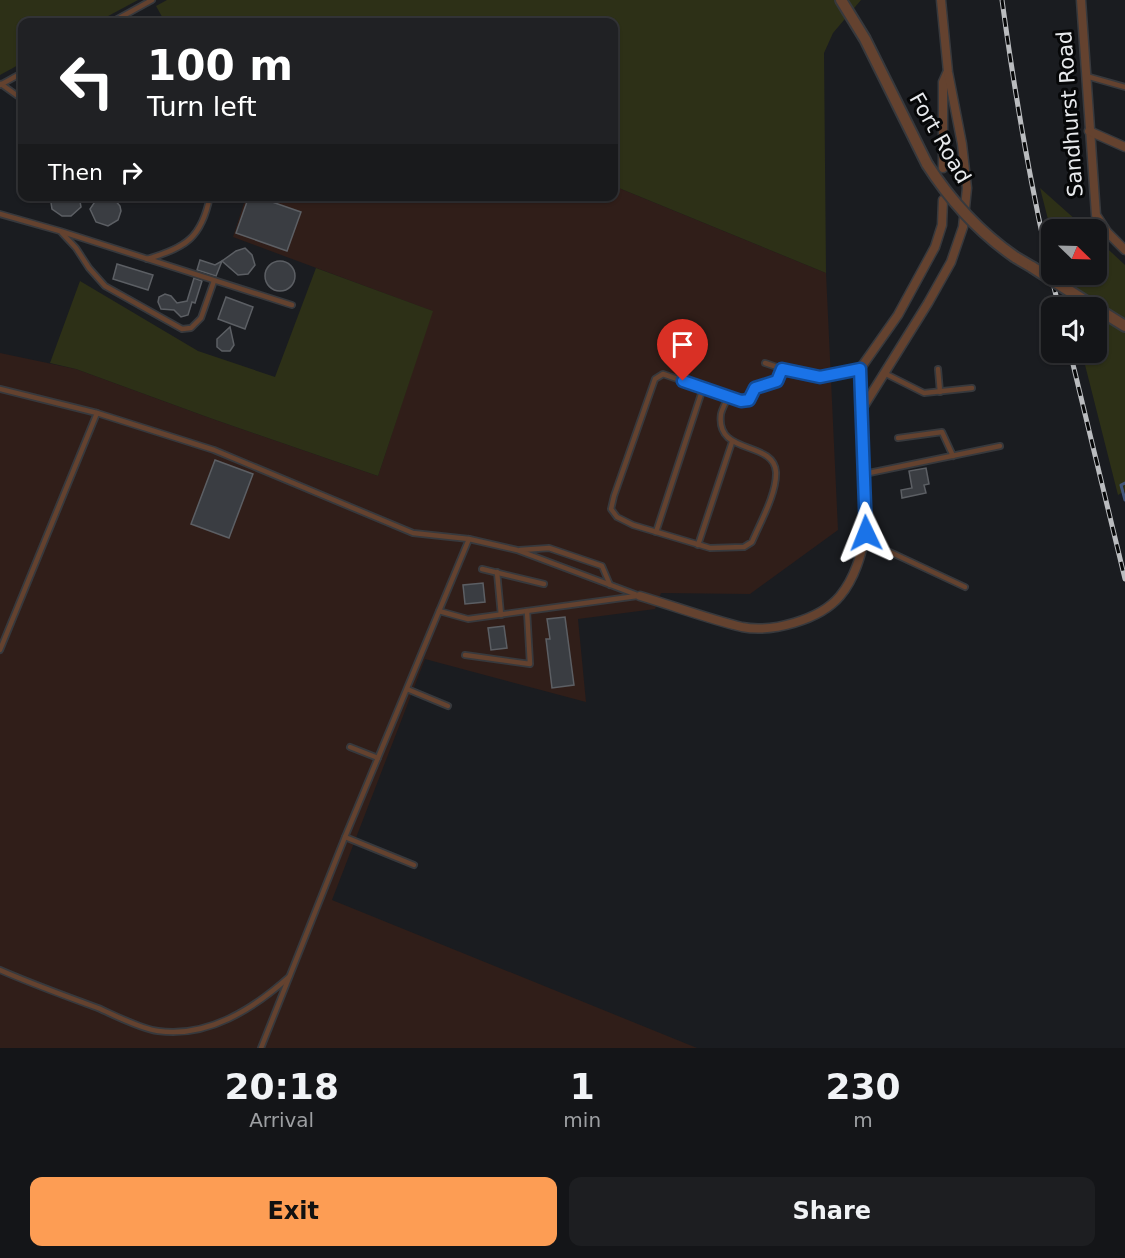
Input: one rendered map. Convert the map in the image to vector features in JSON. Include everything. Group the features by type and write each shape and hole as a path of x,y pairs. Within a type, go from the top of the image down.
{"street":[{"name":"Fort Road","path":"841,0 865,39 927,164 944,189 988,236 1015,257 1079,297"},
{"path":"861,410 951,262 963,227 967,188 962,144 948,72 940,0"},
{"name":"Sandhurst Road","path":"1081,0 1096,215 1107,232 1125,250"},
{"path":"943,168 943,82 948,72"},
{"path":"1089,131 1125,147"},
{"path":"640,596 743,627 771,629 820,612 839,597 861,557 866,533 860,369 898,315 935,248 941,230 943,200"},
{"name":"Fort Road","path":"1107,315 1125,326"}],"lane":[{"path":"119,18 152,0"},
{"path":"18,75 1,85 18,96"},
{"path":"1086,76 1125,87"},
{"path":"147,259 171,252 189,242 200,228 208,201"},
{"path":"0,214 292,304"},
{"path":"60,231 105,286 182,329 191,328 201,318 214,281"},
{"path":"765,363 820,377 860,369"},
{"path":"728,397 721,414 722,428 732,442 762,453 772,460 776,470 776,484 752,542 744,547 730,549 710,548 633,525 617,517 611,509 655,379 663,374 741,401 749,400 755,388 777,381 782,369"},
{"path":"938,369 940,392"},
{"path":"884,373 921,393 972,388"},
{"path":"656,532 703,388"},
{"path":"0,389 97,413 214,450 413,533 469,539 517,550 640,596"},
{"path":"0,650 97,413"},
{"path":"898,438 942,432 953,456"},
{"path":"698,545 732,442"},
{"path":"864,474 1000,446"},
{"path":"261,1048 345,837 469,539"},
{"path":"863,546 890,552 965,587"},
{"path":"517,550 549,548 602,566 610,585"},
{"path":"482,569 544,584"},
{"path":"496,572 501,615"},
{"path":"439,611 468,619 640,596"},
{"path":"465,655 530,664 527,611"},
{"path":"407,689 448,706"},
{"path":"350,747 378,758"},
{"path":"345,837 414,865"},
{"path":"0,970 157,1031 188,1031 214,1025 236,1016 267,997 291,976"}],"shaded area":[{"path":"618,188 826,273 838,530 750,594 661,593 655,609 578,619 586,702 425,659 332,900 697,1048 0,1048 0,353 76,369 378,476 432,311 233,237 245,201 618,201"}],"green space":[{"path":"0,0 138,0 104,18 18,18 18,65 0,75"},
{"path":"167,0 861,0 833,33 824,53 826,273 618,188 618,18 163,18 156,6"},
{"path":"1040,188 1075,219 1048,219"},
{"path":"1107,248 1125,265 1125,491 1118,495 1085,363 1107,363 1107,297 1068,297 1065,285 1107,285"},
{"path":"316,268 433,311 378,476 76,369 50,363 80,281 198,351 275,377"}],"building":[{"path":"51,201 80,201 81,207 71,216 62,216 52,209"},
{"path":"95,201 116,201 121,211 118,220 108,226 96,222 90,209"},
{"path":"247,201 269,201 301,212 287,251 236,233"},
{"path":"245,248 252,255 255,265 248,274 238,275 222,261 236,251"},
{"path":"200,260 215,265 222,261 216,276 197,270"},
{"path":"280,261 286,262 294,270 294,282 286,290 280,291 274,290 266,282 265,276 266,270 274,262"},
{"path":"117,264 153,275 148,290 113,279"},
{"path":"194,278 202,281 195,303 192,302 188,315 181,317 174,310 161,309 158,302 159,297 165,294 171,296 177,303 187,301"},
{"path":"226,297 253,307 245,329 218,319"},
{"path":"230,327 234,345 230,351 222,351 217,347 217,339"},
{"path":"215,460 253,474 229,538 191,524"},
{"path":"926,468 929,484 924,485 926,493 902,498 901,490 912,488 909,471"},
{"path":"483,583 485,602 465,604 463,585"},
{"path":"565,617 574,685 552,688 546,639 550,639 547,619"},
{"path":"504,626 507,648 491,650 488,628"}],"waterway":[{"path":"1125,483 1121,485 1125,500"}],"railway":[{"path":"1002,0 1026,155 1057,297"},
{"path":"1073,363 1125,579"}],"route":[{"path":"683,381 741,401 749,400 755,388 777,381 782,369 820,377 860,369 866,533"}]}
